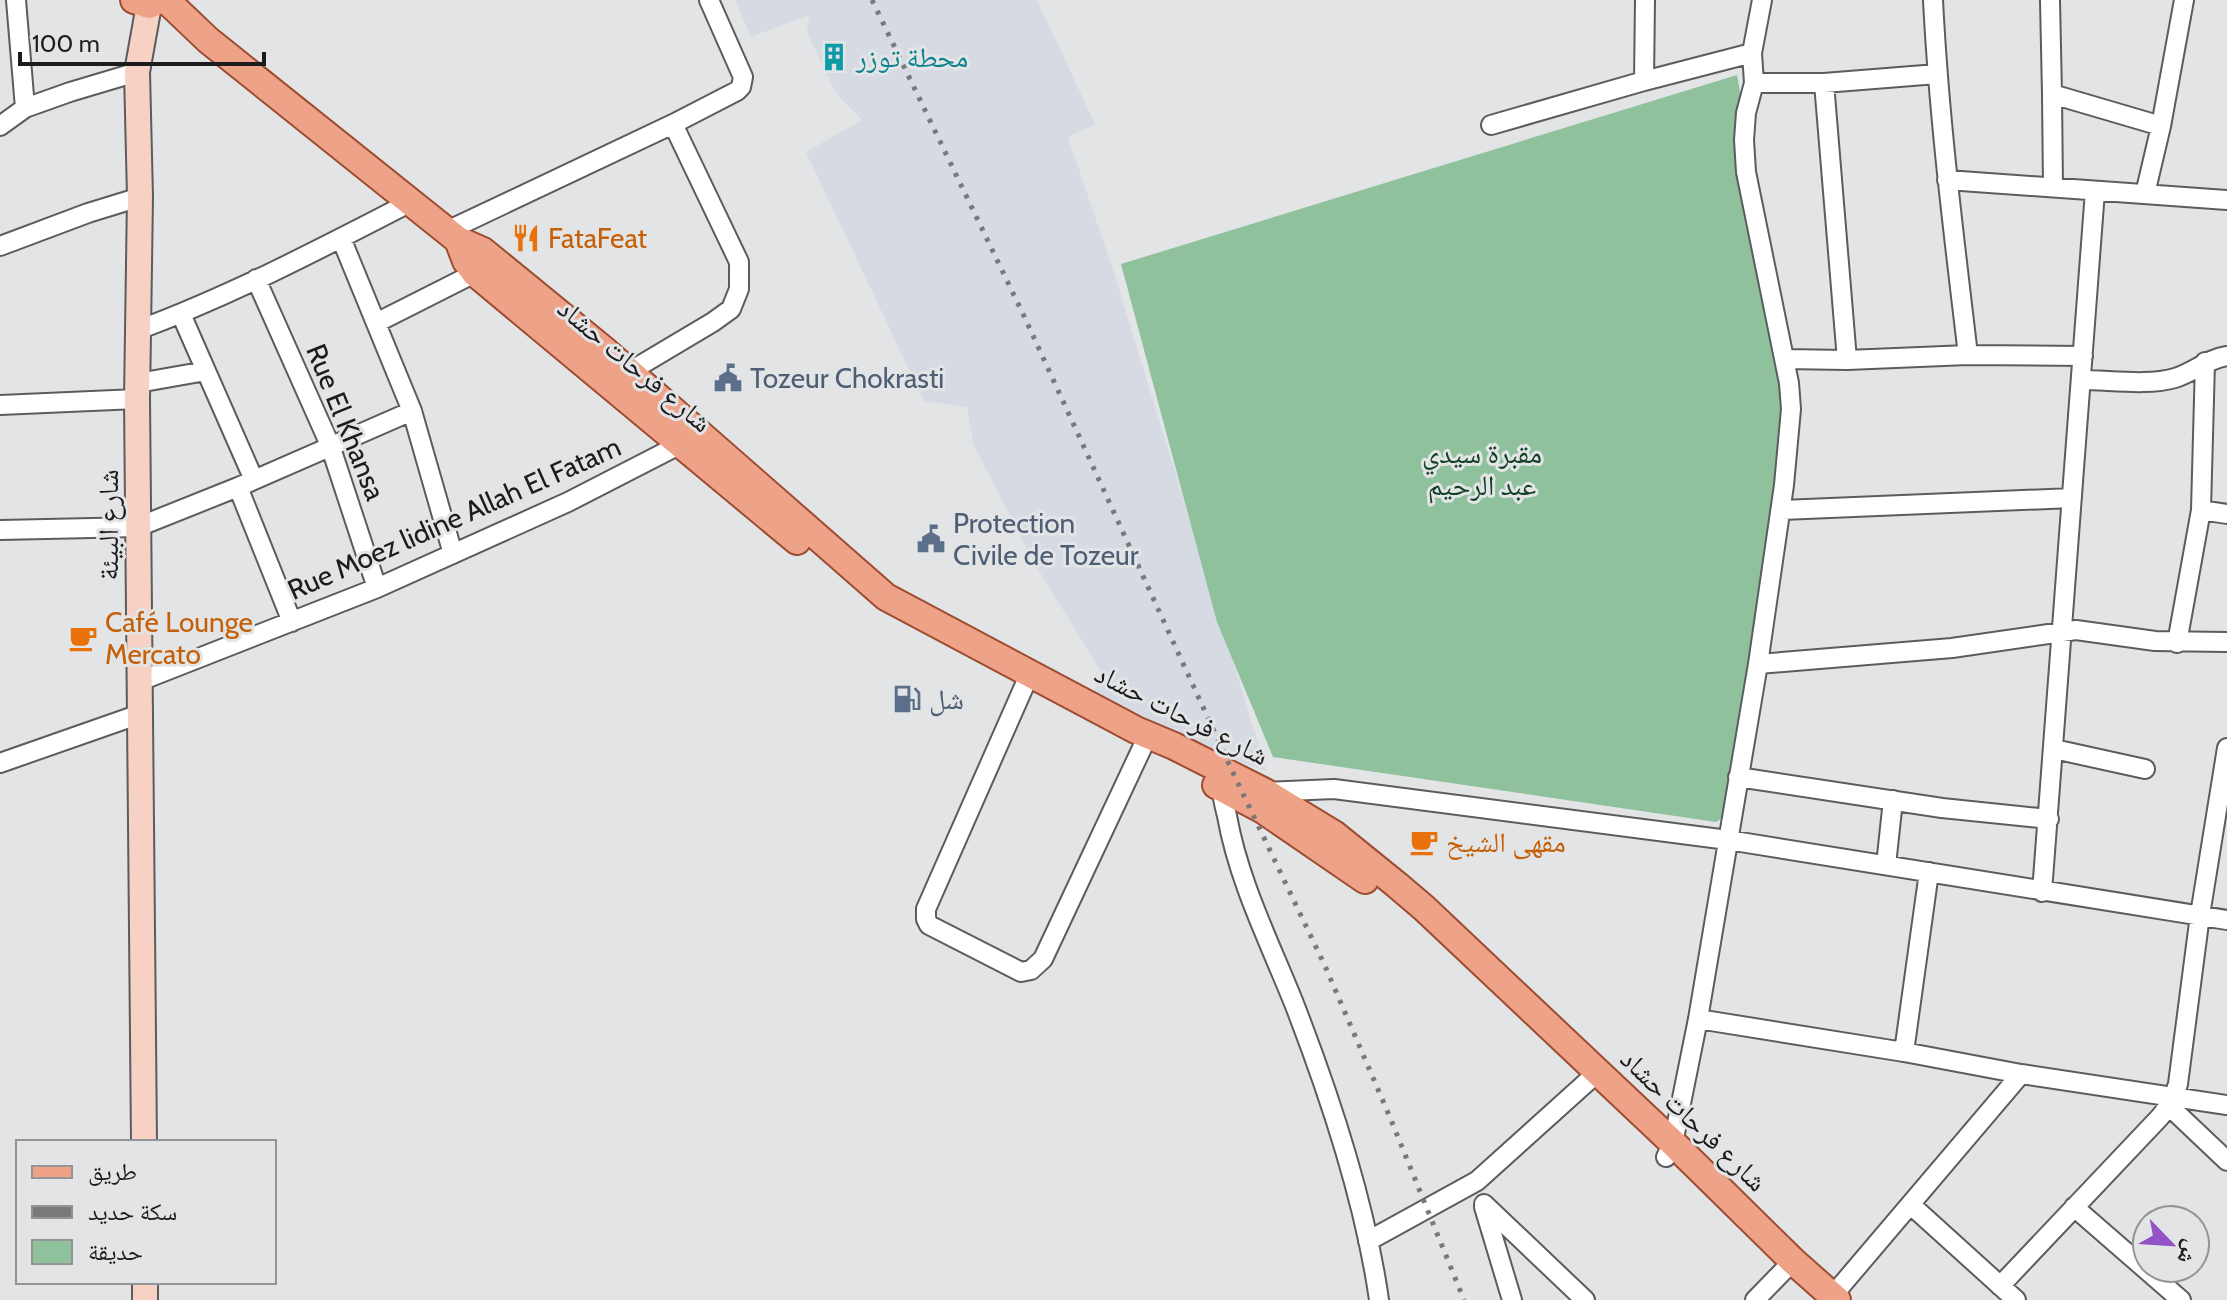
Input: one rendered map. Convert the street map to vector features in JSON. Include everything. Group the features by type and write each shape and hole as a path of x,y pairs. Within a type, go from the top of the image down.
{"main road":[{"name":"شارع البيئة","path":"144,1140 137,72 152,1"},
{"name":"شارع فرحات حشاد","path":"152,1 208,40 453,235 483,251 594,357 688,438 886,597 1142,748 1222,779"},
{"name":"شارع فرحات حشاد","path":"453,235 475,273 594,357 629,372 688,438"},
{"name":"شارع فرحات حشاد","path":"1027,680 1136,730 1222,779 1334,834 1424,908 1788,1267 1828,1299"}],"street":[{"path":"16,0 25,108"},
{"path":"453,235 737,91 743,77 709,0"},
{"path":"1644,81 1645,0"},
{"path":"1669,1150 1698,1019 1758,664 1782,510 1791,409 1784,359 1746,172 1746,113 1754,83 1752,53 1762,0"},
{"path":"1933,0 1947,180 1968,355"},
{"path":"2050,0 2053,187"},
{"path":"2145,194 2184,0"},
{"path":"1491,125 1752,53"},
{"path":"0,126 25,108 137,72"},
{"path":"1754,83 1824,83 1937,74"},
{"path":"1824,83 1847,360"},
{"path":"2052,94 2161,126"},
{"path":"629,372 731,309 739,289 739,262 673,124"},
{"path":"1947,180 2227,200"},
{"path":"2042,892 2095,191"},
{"path":"0,246 140,197"},
{"path":"138,330 256,279 411,202"},
{"path":"341,238 412,411 453,554"},
{"path":"376,323 475,273"},
{"name":"Rue El Khansa","path":"256,279 330,445 377,588"},
{"path":"181,314 206,371 292,622"},
{"path":"1784,359 2083,356"},
{"path":"2081,380 2159,381 2183,375 2205,362 2227,356"},
{"path":"2177,643 2201,510 2205,362"},
{"path":"1,401 138,391 206,371"},
{"path":"0,530 138,527 412,411"},
{"name":"Rue Moez lidine Allah El Fatam","path":"140,681 377,588 568,502 688,438"},
{"path":"1782,510 2072,498"},
{"path":"2201,510 2227,514"},
{"path":"1758,664 1952,648 2084,631 2177,643 2227,642"},
{"path":"1027,680 926,909 929,925 1021,972 1040,964 1142,748"},
{"path":"0,763 140,714"},
{"path":"2000,1286 2172,1101 2178,1084 2200,915 2227,748"},
{"path":"2054,749 2145,769"},
{"path":"1738,777 1942,808 2049,819"},
{"path":"1222,779 1230,834 1247,892 1327,1093 1368,1241 1379,1300"},
{"path":"1264,801 1334,789 1728,840 2227,920"},
{"path":"1886,865 1893,800"},
{"path":"1904,1052 1929,872"},
{"path":"1698,1019 1904,1052 2172,1101 2227,1105"},
{"path":"1828,1299 2021,1074"},
{"path":"1368,1241 1477,1181 1592,1077"},
{"path":"2172,1101 2227,1161"},
{"path":"1477,1181 1512,1300"},
{"path":"1484,1204 1585,1300"},
{"path":"1911,1205 2016,1300"},
{"path":"2074,1207 2181,1300"},
{"path":"1755,1300 1788,1267"}],"shaded area":[{"path":"735,0 1037,0 1095,124 1068,137 1113,270 1267,772 1090,701 1102,673 1036,566 973,444 967,407 924,401 806,152 862,120 836,93 807,33 809,15 751,37"}],"green space":[{"name":"مقبرة سيدي عبد الرحيم","path":"1737,75 1771,267 1791,409 1731,812 1716,822 1273,757 1217,622 1121,264"}],"railway":[{"path":"872,0 1024,316 1325,966 1464,1300"}],"place":[{"name":"محطة توزر","path":"834,57"},
{"name":"FataFeat","path":"526,238"},
{"name":"Tozeur Chokrasti","path":"728,378"},
{"name":"Protection Civile de Tozeur","path":"931,539"},
{"name":"Café Lounge Mercato","path":"83,638"},
{"name":"شل","path":"907,699"},
{"name":"مقهى الشيخ","path":"1424,842"}]}
